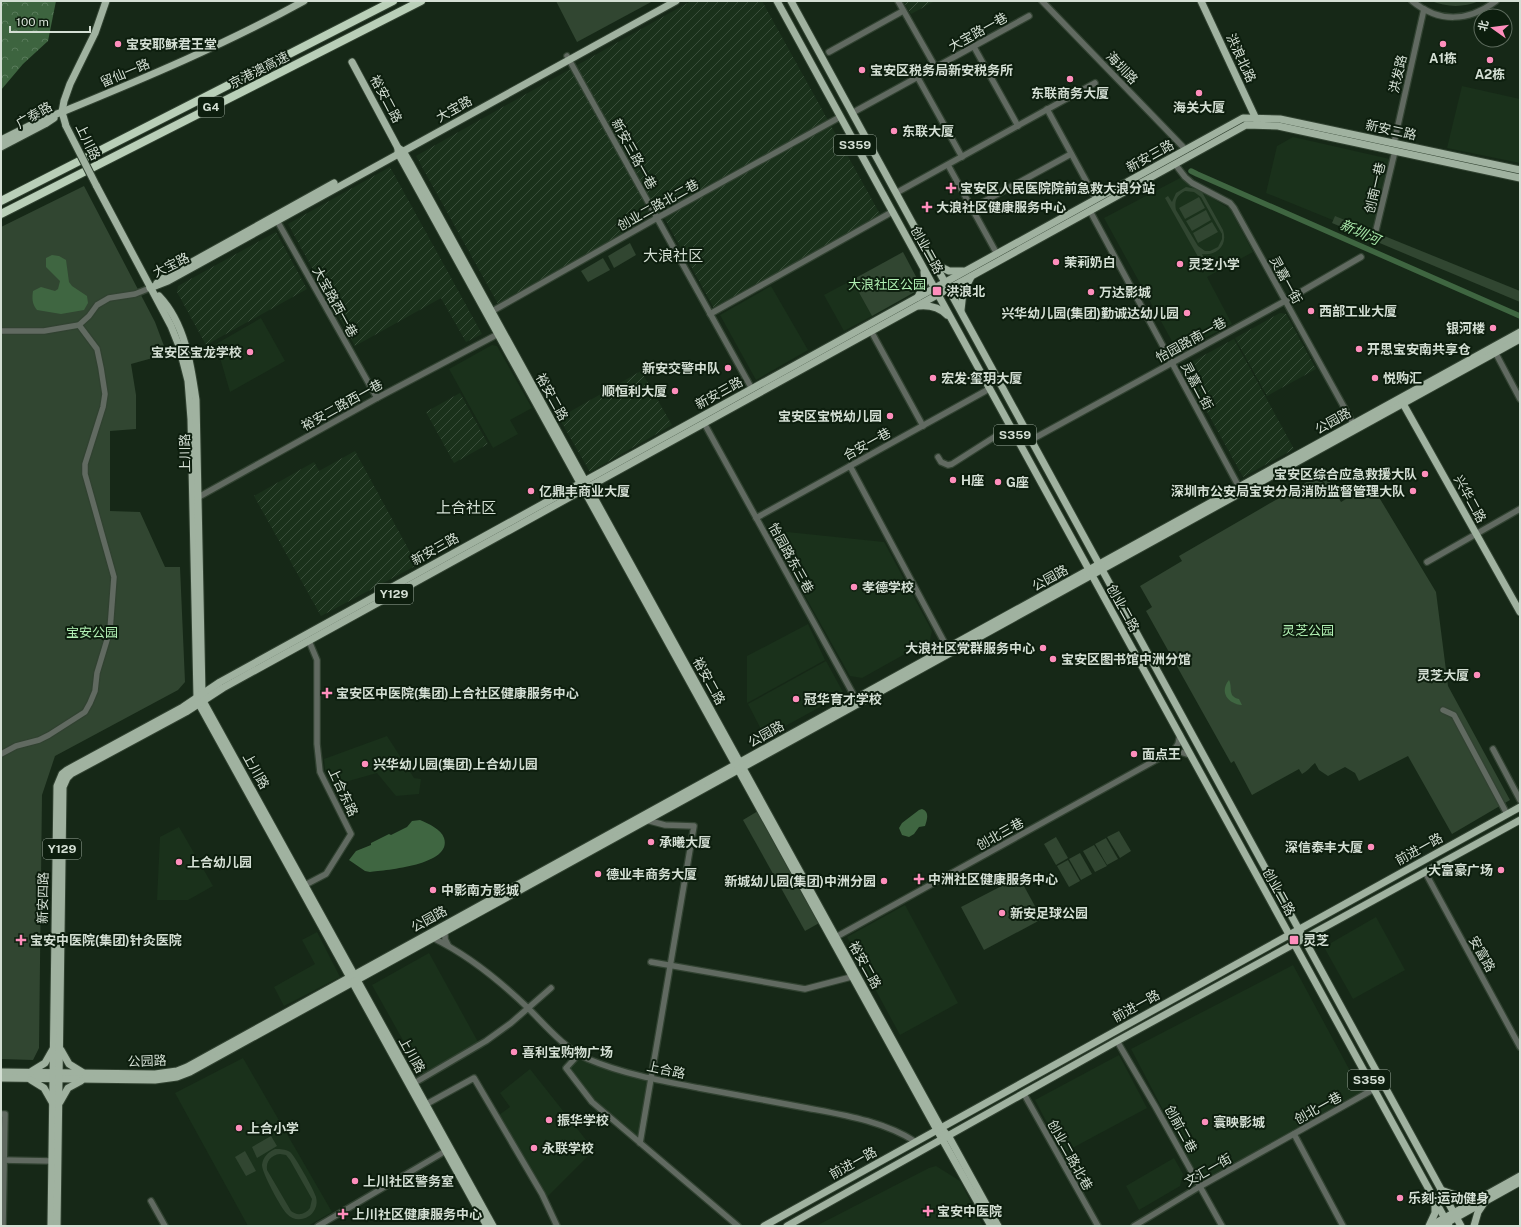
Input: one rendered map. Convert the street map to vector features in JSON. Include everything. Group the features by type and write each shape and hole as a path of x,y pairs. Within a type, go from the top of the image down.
{"highway":[{"name":"京港澳高速","path":"1,201 393,1"},
{"name":"京港澳高速","path":"1,214 421,1"}],"main road":[{"name":"上川路","path":"106,1 95,33 70,84 62,112 66,126 96,185 171,326 179,346 188,381 195,499 200,700 423,1106 493,1226"},
{"name":"留仙一路","path":"62,112 189,59 304,1"},
{"name":"大宝路","path":"568,58 666,1"},
{"name":"大宝路","path":"150,288 168,281 276,218 568,58 676,1"},
{"name":"创业二路","path":"777,1 1374,1089 1445,1223"},
{"name":"创业二路","path":"791,1 1461,1226"},
{"name":"洪浪北路","path":"1201,1 1258,122"},
{"name":"裕安二路","path":"352,62 939,1129 946,1138 998,1226"},
{"name":"广泰路","path":"1,140 43,119 62,112"},
{"name":"广泰路","path":"1,147 45,124 62,112"},
{"name":"新安三路","path":"970,272 997,254 1243,118 1258,122"},
{"name":"新安二路","path":"1258,122 1280,119 1520,170"},
{"name":"新安三路","path":"200,700 309,641 752,389 918,297 946,286 970,272 1090,211 1246,125 1258,122"},
{"name":"新安二路","path":"1258,122 1520,178"},
{"path":"934,262 943,269 949,271 970,272 963,292 961,312"},
{"path":"918,297 925,282 924,270"},
{"name":"新安三路","path":"200,700 226,678 584,485 704,423 916,306 936,291"},
{"path":"916,306 925,305 936,307 951,319"},
{"name":"公园路","path":"1494,350 1520,332"},
{"name":"公园路","path":"1,1078 27,1076 86,1076 160,1080 184,1075 353,979 948,650 1494,350 1520,338"},
{"name":"兴华二路","path":"1401,401 1520,612"},
{"name":"公园路","path":"1100,567 1239,487 1355,426"},
{"name":"新安四路","path":"57,1226 57,786 59,780 67,770 183,707 200,700"},
{"name":"裕安二路","path":"739,766 836,937 855,976"},
{"name":"公园路","path":"353,979 433,938 646,820 739,766"},
{"name":"前进一路","path":"764,1226 1520,807"},
{"name":"前进一路","path":"787,1226 1117,1041 1520,820"},
{"path":"1375,888 1372,892 1373,895 1379,898"},
{"path":"57,1045 68,1064 86,1076 68,1088 56,1106 44,1088 27,1076 45,1063 57,1045"},
{"name":"公园路","path":"1,1072 27,1076"},
{"path":"1010,1090 1007,1093 1007,1096 1009,1099 1014,1100"},
{"name":"新安四路","path":"51,1226 52,1161 56,1106"},
{"name":"裕安二路","path":"946,1138 991,1226"},
{"name":"上川路","path":"448,1150 486,1226"},
{"path":"1430,1226 1445,1223 1455,1215 1520,1176"},
{"path":"1441,1190 1466,1199 1482,1200 1520,1182"},
{"path":"1430,1226 1435,1213 1434,1200"},
{"path":"1474,1226 1482,1200"}],"street":[{"path":"898,1 936,68"},
{"name":"海圳路","path":"1042,1 1186,150"},
{"path":"1412,1 1424,10 1443,16 1466,16 1487,8 1496,1"},
{"name":"洪发路","path":"1394,143 1424,10"},
{"path":"829,52 903,11"},
{"name":"大宝路一巷","path":"852,113 1029,16"},
{"path":"974,47 1018,126"},
{"name":"新安三路一巷","path":"568,58 752,389"},
{"path":"918,78 962,157"},
{"path":"896,194 1095,83"},
{"path":"1047,109 1096,199"},
{"name":"创业二路北二巷","path":"489,313 840,117"},
{"name":"创南一巷","path":"1376,230 1395,151"},
{"path":"972,208 1071,154"},
{"name":"灵嘉一街","path":"1175,164 1185,177 1192,183 1230,203 1355,426"},
{"path":"948,165 997,254"},
{"name":"灵嘉二街","path":"1090,211 1239,487"},
{"path":"710,314 892,212"},
{"name":"大宝路西一巷","path":"276,218 377,398"},
{"name":"怡园路南一巷","path":"1031,440 1285,301 1361,257"},
{"path":"1,331 44,331 78,325 89,316 97,305 109,298 135,294 150,288"},
{"path":"1,754 16,746 39,740 49,735 84,712 90,703 95,690 97,673 110,630 114,577 85,474 85,464 103,407 104,382 97,349 78,325"},
{"path":"871,331 923,426"},
{"name":"裕安二路西一巷","path":"195,499 377,398 500,333"},
{"path":"1494,350 1520,399"},
{"name":"合安一巷","path":"756,518 989,389"},
{"name":"怡园路东三巷","path":"704,423 857,701"},
{"path":"938,457 941,462 952,464 1010,427"},
{"path":"850,466 948,650"},
{"path":"1426,562 1520,509"},
{"name":"上合东路","path":"303,887 326,874 351,834 320,772 317,744 318,674 316,658 309,641"},
{"path":"1443,710 1454,715 1508,814"},
{"path":"1180,735 1178,744 1174,750 1190,755"},
{"path":"1492,749 1520,800"},
{"name":"创北三巷","path":"836,937 1174,750"},
{"path":"640,1143 694,826 665,825 646,820"},
{"name":"安富路","path":"1425,872 1520,1047"},
{"path":"445,931 445,938 448,945"},
{"name":"上合路","path":"433,938 448,945 480,968 528,1008 570,1048 579,1054 602,1064 651,1079 872,1122 902,1133 916,1142"},
{"path":"651,962 805,989 855,976"},
{"path":"412,1084 486,1041 512,1023 551,988"},
{"name":"创前二巷","path":"1117,1041 1222,1226"},
{"path":"579,1054 566,1068 592,1102 738,1226"},
{"path":"423,1106 474,1078 542,1194 557,1226"},
{"name":"创北一巷","path":"1294,1134 1374,1089"},
{"name":"创业二路北巷","path":"1024,1094 1098,1226"},
{"path":"1,1114 5,1114 3,1160 4,1226"},
{"path":"1294,1134 1343,1226"},
{"name":"文汇一街","path":"1134,1226 1199,1187 1294,1134"},
{"path":"318,1226 448,1150"},
{"path":"3,1160 52,1161"},
{"path":"151,1201 165,1226"}],"shaded area":[{"path":"691,1 762,1 881,216 715,310 661,212 498,304 416,156"},
{"path":"903,1 935,1 911,14"},
{"path":"1462,86 1520,99 1520,163 1447,148"},
{"path":"1293,137 1390,159 1372,236 1266,193 1277,146"},
{"path":"390,167 482,334 466,342 441,298 355,346 288,224"},
{"name":"灵芝小学","path":"1180,178 1230,209 1253,252 1207,277 1232,324 1178,352 1104,218"},
{"path":"276,232 307,289 206,345 177,292 178,286"},
{"path":"52,255 59,256 66,260 69,282 72,286 87,296 88,303 84,310 61,314 37,310 35,308 32,296 33,291 41,287 55,291 58,289 60,281 46,267 46,258"},
{"path":"852,280 872,316 844,331 824,295"},
{"path":"771,286 808,350 756,380 720,315"},
{"path":"1280,313 1286,314 1316,369 1267,396 1235,338"},
{"name":"宝安区宝龙学校","path":"261,318 285,361 230,392 216,344"},
{"path":"1234,339 1294,449 1243,477 1184,370 1186,365"},
{"path":"492,345 497,346 532,408 510,420 518,434 493,448 449,369"},
{"path":"641,371 672,425 590,472 559,418"},
{"path":"460,393 488,444 454,463 426,412"},
{"path":"355,451 417,565 321,616 254,496 314,462 319,471"},
{"name":"孝德学校","path":"768,530 884,542 932,631 930,640 862,678 850,676"},
{"path":"808,624 825,660 747,703 747,656"},
{"name":"冠华育才学校","path":"826,661 844,694 765,737 748,704"},
{"path":"1229,680 1233,696 1239,699 1242,705 1229,700 1226,697 1225,689"},
{"name":"兴华幼儿园(集团)上合幼儿园","path":"387,736 414,778 421,779 419,794 396,796 377,773 331,786 325,769 324,759"},
{"path":"922,809 925,810 927,814 925,826 919,827 914,834 909,837 902,835 899,828 902,823"},
{"path":"420,820 437,829 444,838 444,847 438,854 429,860 390,870 370,872 365,871 349,860 356,851 371,845 371,843 389,834 391,835 407,827 412,821"},
{"name":"上合幼儿园","path":"179,827 213,886 188,900 157,900 160,837"},
{"path":"905,905 958,1003 900,1035 847,937"},
{"path":"1376,917 1405,970 1353,999 1324,947"},
{"path":"317,932 340,977 284,1006 274,987 315,964 302,940"},
{"path":"429,953 478,1042 422,1074 372,985"},
{"path":"1293,965 1362,1093 1201,1182 1131,1049"},
{"path":"1119,1055 1147,1108 1063,1153 1035,1100"},
{"path":"580,1056 649,1080 639,1140 593,1101 568,1068"},
{"name":"上合小学","path":"243,1058 332,1212 308,1226 248,1226 175,1093"},
{"name":"振华学校","path":"530,1069 594,1150 547,1197 499,1115 510,1107 500,1093"},
{"path":"1174,1158 1183,1174 1180,1186 1139,1210 1126,1186"},
{"name":"宝安中医院","path":"936,1166 960,1181 983,1226 816,1226 929,1168"}],"green space":[{"path":"1,1 56,1 48,41 23,64 1,90"},
{"path":"556,1 653,1 577,42"},
{"path":"1431,1 1479,1 1467,5 1455,6 1443,5"},
{"name":"宝安公园","path":"84,186 155,322 167,354 131,364 136,395 136,429 110,431 110,511 140,512 165,567 180,567 185,682 178,690 55,756 42,795 39,1048 33,1060 1,1059 1,227"},
{"path":"1186,187 1197,189 1202,192 1223,230 1223,245 1217,251 1202,254 1205,260 1201,262 1165,198 1168,196 1172,202 1176,193","holes":["1185,191 1194,192 1201,197 1222,234 1222,239 1218,247 1210,251 1205,251 1198,246 1176,210 1175,204 1180,194"]},
{"path":"1199,197 1205,208 1185,219 1179,208"},
{"path":"1206,210 1211,220 1192,231 1186,221"},
{"path":"1335,216 1520,291 1520,302 1332,223"},
{"path":"1212,222 1218,232 1198,243 1193,233"},
{"path":"630,243 636,255 614,268 608,256"},
{"name":"大浪社区公园","path":"903,252 922,288 872,316 852,280"},
{"path":"603,258 610,270 588,282 581,271"},
{"name":"灵芝公园","path":"1324,472 1341,502 1371,484 1436,592 1448,686 1510,800 1452,834 1408,756 1359,781 1355,773 1345,767 1328,776 1319,770 1315,763 1302,774 1299,769 1252,795 1234,761 1231,763 1146,611 1152,607 1140,586 1182,561 1179,556"},
{"path":"758,811 821,922 805,931 743,820"},
{"path":"1119,831 1131,851 1120,858 1107,837"},
{"path":"1056,837 1068,858 1056,865 1044,844"},
{"path":"1106,838 1118,859 1107,865 1095,844"},
{"path":"1094,845 1107,866 1095,872 1083,851"},
{"path":"1080,853 1092,874 1081,880 1069,859"},
{"path":"1068,860 1080,881 1069,887 1057,866"},
{"name":"新安足球公园","path":"1019,877 1042,919 984,950 961,907"},
{"path":"271,1136 277,1146 257,1158 252,1147"},
{"path":"275,1149 290,1152 300,1166 312,1188 317,1202 313,1213 306,1218 294,1219 290,1217 281,1205 268,1182 262,1165 268,1153","holes":["280,1154 286,1155 312,1199 310,1208 301,1214 296,1214 291,1211 267,1170 268,1161 272,1157"]},
{"path":"245,1151 256,1171 246,1176 235,1157"}],"waterway":[{"name":"新圳河","path":"1191,171 1520,316"}],"place":[{"name":"宝安耶稣君王堂","path":"118,44"},
{"name":"A1栋","path":"1443,44"},
{"name":"A2栋","path":"1490,60"},
{"name":"宝安区税务局新安税务所","path":"862,70"},
{"name":"东联商务大厦","path":"1070,79"},
{"name":"海关大厦","path":"1199,93"},
{"name":"东联大厦","path":"894,131"},
{"name":"宝安区人民医院院前急救大浪分站","path":"951,188"},
{"name":"大浪社区健康服务中心","path":"927,207"},
{"name":"茉莉奶白","path":"1056,262"},
{"name":"灵芝小学","path":"1180,264"},
{"name":"洪浪北","path":"937,291"},
{"name":"万达影城","path":"1091,292"},
{"name":"西部工业大厦","path":"1311,311"},
{"name":"兴华幼儿园(集团)勤诚达幼儿园","path":"1187,313"},
{"name":"银河楼","path":"1493,328"},
{"name":"开思宝安南共享仓","path":"1359,349"},
{"name":"宝安区宝龙学校","path":"250,352"},
{"name":"新安交警中队","path":"728,368"},
{"name":"宏发·玺玥大厦","path":"933,378"},
{"name":"悦购汇","path":"1375,378"},
{"name":"顺恒利大厦","path":"675,391"},
{"name":"宝安区宝悦幼儿园","path":"890,416"},
{"name":"宝安区综合应急救援大队","path":"1425,474"},
{"name":"H座","path":"953,480"},
{"name":"G座","path":"998,482"},
{"name":"亿鼎丰商业大厦","path":"531,491"},
{"name":"深圳市公安局宝安分局消防监督管理大队","path":"1413,491"},
{"name":"孝德学校","path":"854,587"},
{"name":"大浪社区党群服务中心","path":"1043,648"},
{"name":"宝安区图书馆中洲分馆","path":"1053,659"},
{"name":"灵芝大厦","path":"1477,675"},
{"name":"宝安区中医院(集团)上合社区健康服务中心","path":"327,693"},
{"name":"冠华育才学校","path":"796,699"},
{"name":"面点王","path":"1134,754"},
{"name":"兴华幼儿园(集团)上合幼儿园","path":"365,764"},
{"name":"承曦大厦","path":"651,842"},
{"name":"深信泰丰大厦","path":"1371,847"},
{"name":"上合幼儿园","path":"179,862"},
{"name":"大富豪广场","path":"1501,870"},
{"name":"德业丰商务大厦","path":"598,874"},
{"name":"中洲社区健康服务中心","path":"919,879"},
{"name":"新城幼儿园(集团)中洲分园","path":"884,881"},
{"name":"中影南方影城","path":"433,890"},
{"name":"新安足球公园","path":"1002,913"},
{"name":"宝安中医院(集团)针灸医院","path":"21,940"},
{"name":"灵芝","path":"1294,940"},
{"name":"喜利宝购物广场","path":"514,1052"},
{"name":"振华学校","path":"549,1120"},
{"name":"寰映影城","path":"1205,1122"},
{"name":"上合小学","path":"239,1128"},
{"name":"永联学校","path":"534,1148"},
{"name":"上川社区警务室","path":"355,1181"},
{"name":"乐刻·运动健身","path":"1400,1198"},
{"name":"宝安中医院","path":"928,1211"},
{"name":"上川社区健康服务中心","path":"343,1214"}],"district":[{"name":"大浪社区","path":"673,255"},
{"name":"上合社区","path":"466,507"}]}
